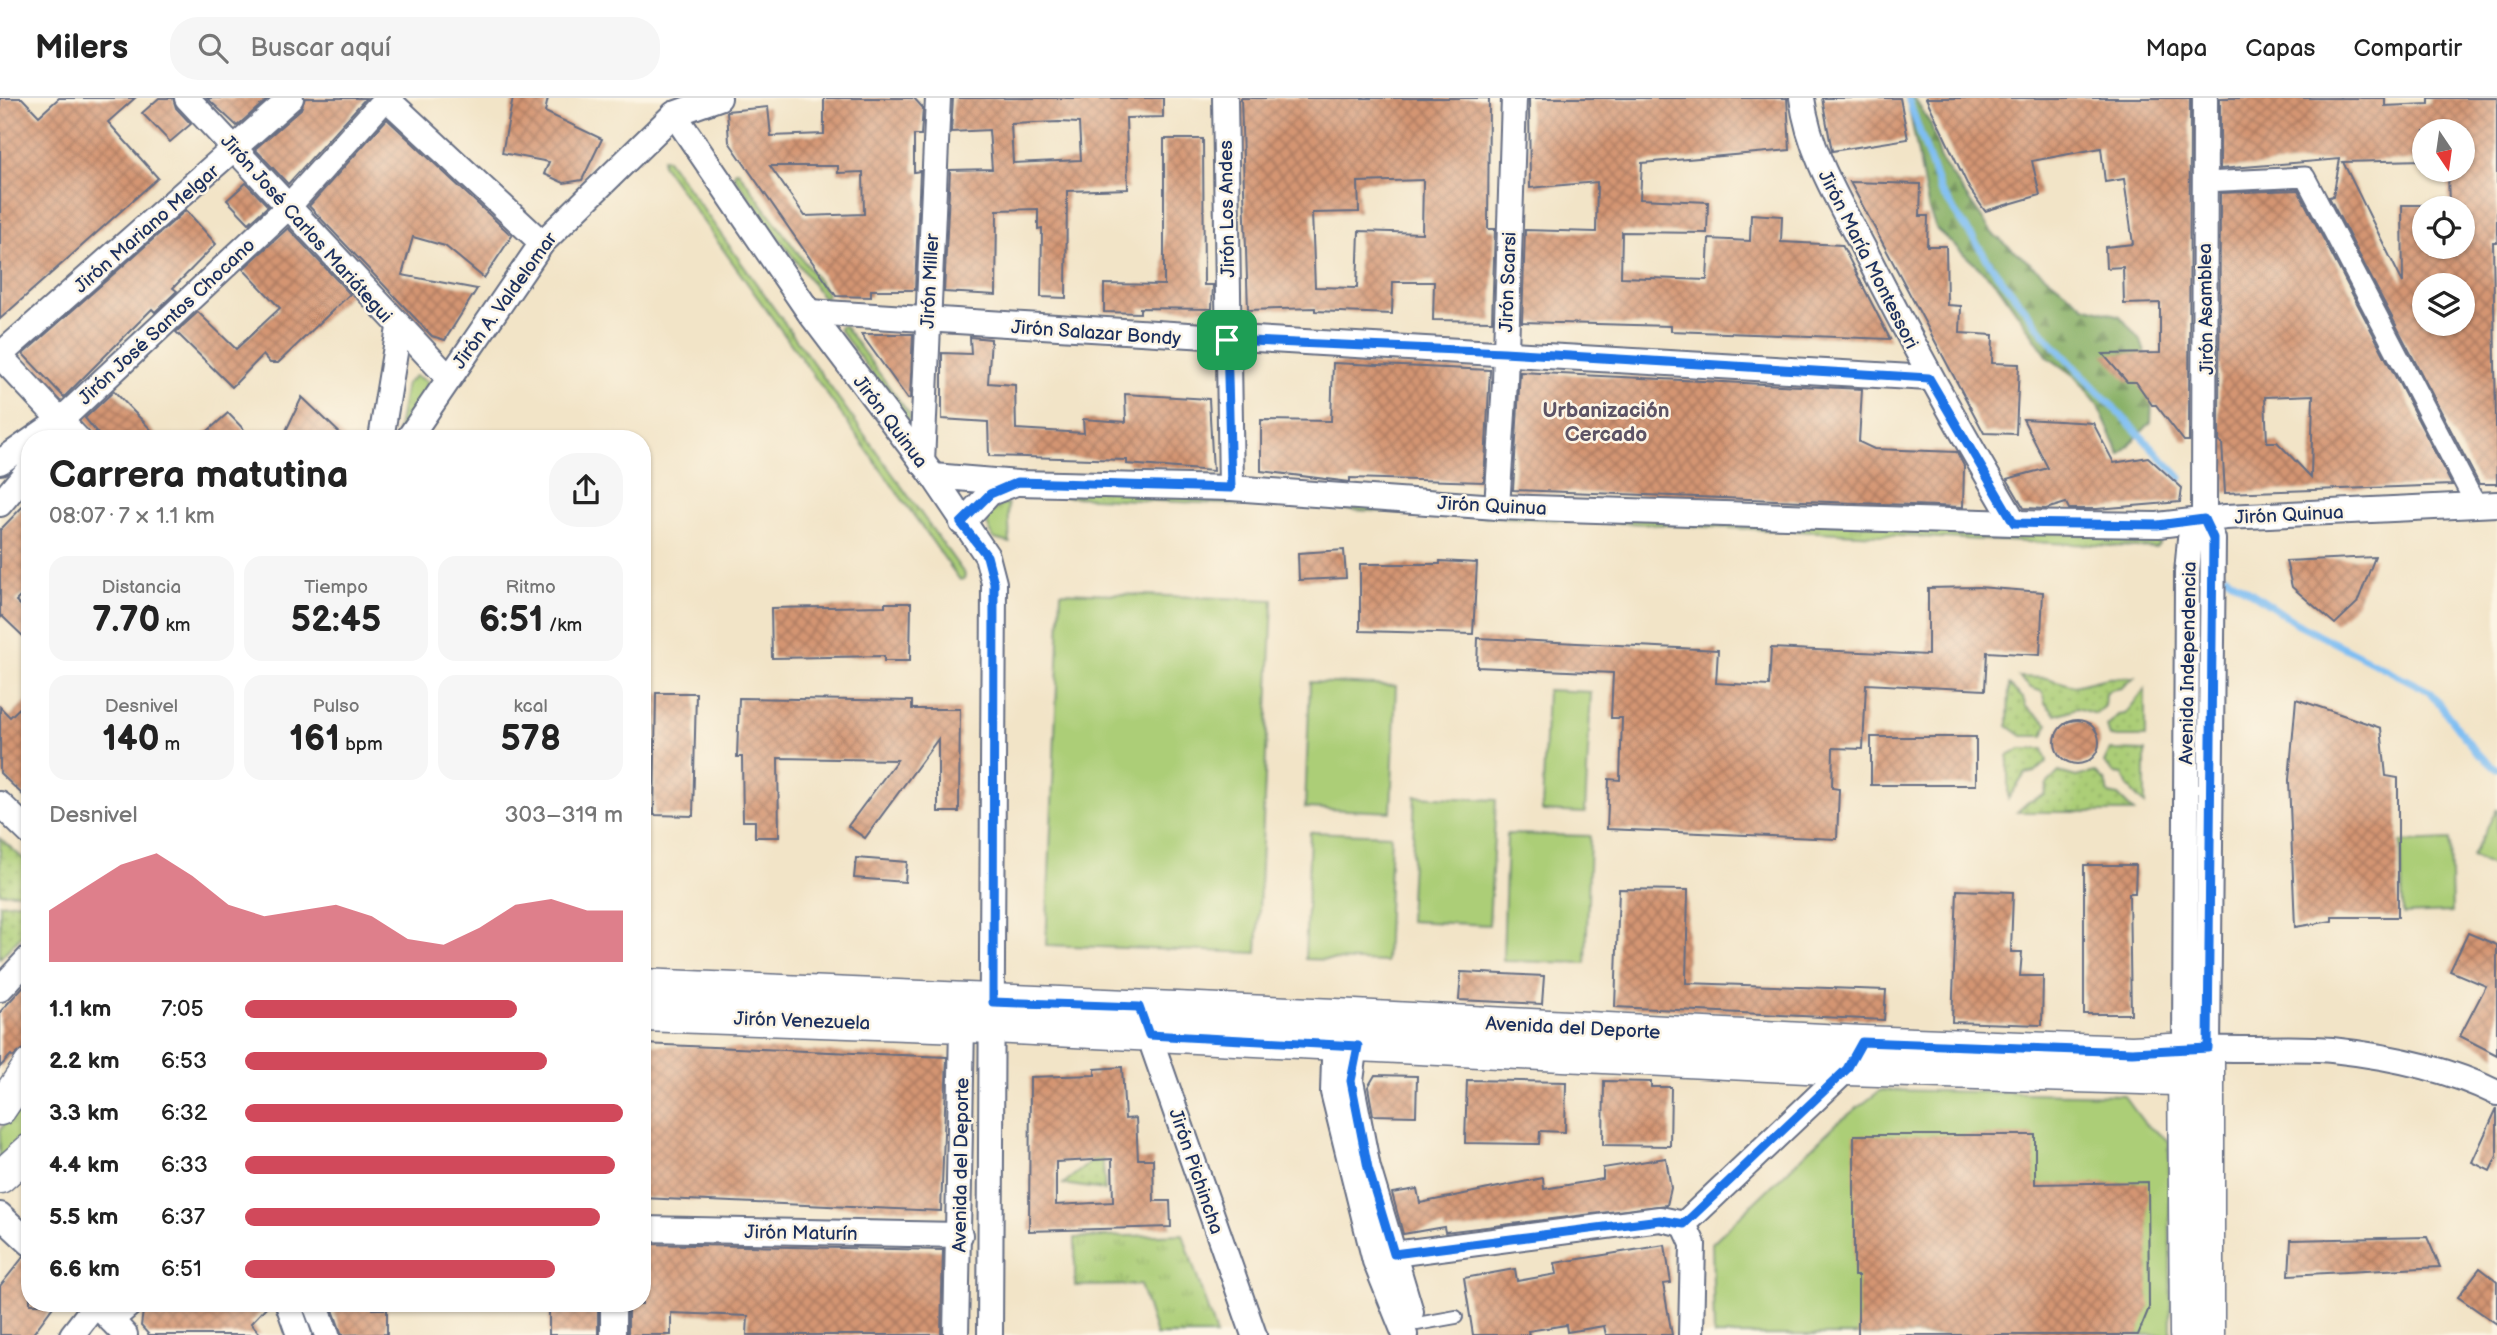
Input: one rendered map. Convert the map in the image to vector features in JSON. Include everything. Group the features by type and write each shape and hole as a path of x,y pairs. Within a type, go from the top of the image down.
{"street":[{"name":"Jirón José Carlos Mariátegui","path":"187,98 399,328 448,377"},
{"name":"Jirón Mariano Melgar","path":"0,356 291,98"},
{"name":"Jirón José Santos Chocano","path":"55,430 288,206 386,98"},
{"path":"386,98 542,243"},
{"path":"674,114 719,98"},
{"name":"Jirón Miller","path":"928,470 927,320 938,98"},
{"name":"Jirón Los Andes","path":"1225,98 1231,488"},
{"name":"Jirón Scarsi","path":"1497,507 1514,98"},
{"name":"Jirón María Montessori","path":"1802,98 1805,119 1824,172 1929,378 2014,523"},
{"name":"Jirón Asamblea","path":"2204,519 2205,98"},
{"name":"Jirón A. Valdelomar","path":"414,430 542,243 674,114"},
{"name":"Jirón Quinua","path":"674,114 809,313 928,470 1018,482 1231,488 1497,507 2014,523 2158,525 2204,519 2486,504"},
{"path":"2204,182 2305,177 2486,504"},
{"name":"Jirón Salazar Bondy","path":"809,313 1227,340 1504,352 1929,378"},
{"name":"Jirón José Carlos Mariátegui","path":"383,430 399,328"},
{"path":"0,356 55,430"},
{"path":"0,462 21,450"},
{"path":"928,470 961,523 987,556 994,583 978,1013"},
{"path":"0,504 21,479"},
{"path":"961,523 990,494 1018,482"},
{"name":"Avenida Independencia","path":"2186,1335 2196,1081 2187,573 2190,539 2204,519"},
{"path":"0,804 21,824"},
{"path":"0,989 21,967"},
{"name":"Jirón Venezuela","path":"651,986 978,1013"},
{"name":"Avenida del Deporte","path":"978,1013 1855,1056 2196,1081"},
{"name":"Avenida del Deporte","path":"956,1335 960,1235 978,1013"},
{"name":"Avenida del Deporte","path":"978,1013 990,1335"},
{"name":"Jirón Venezuela","path":"651,1015 978,1013"},
{"name":"Jirón Pichincha","path":"1144,1021 1254,1335"},
{"path":"1346,1030 1333,1093 1385,1257 1415,1332"},
{"path":"2196,1048 2332,1050 2401,1062 2469,1079 2497,1093"},
{"name":"Avenida del Deporte","path":"1855,1056 2132,1052 2196,1048"},
{"path":"1684,1224 1855,1056"},
{"path":"0,1109 21,1078"},
{"name":"Avenida Independencia","path":"2196,1081 2208,1335"},
{"path":"0,1177 21,1158"},
{"path":"0,1215 21,1234"},
{"path":"1385,1257 1660,1220 1684,1224"},
{"path":"1684,1224 1693,1244 1691,1335"},
{"name":"Jirón Maturín","path":"651,1230 960,1235"},
{"path":"291,1312 299,1335"},
{"path":"318,1312 327,1335"},
{"path":"613,1312 613,1335"},
{"path":"72,1335 112,1313"}],"lane":[{"path":"1415,1332 1456,1317"}],"green space":[{"path":"1907,98 1915,99 1931,125 1941,160 1993,234 2084,306 2120,316 2141,341 2153,376 2151,422 2120,455 2097,404 2076,377 2048,357 1997,284 1937,230 1929,211"},
{"path":"663,158 667,159 965,575 964,579 960,580 662,164"},
{"path":"735,171 738,171 827,293 826,297 823,298 734,176"},
{"path":"844,326 910,415 910,419 906,419 839,329"},
{"path":"415,376 427,381 430,387 398,430 406,384"},
{"path":"1052,486 2154,538 2160,543 2156,548 1053,496"},
{"path":"1003,504 1008,504 1010,543 994,539 987,524 990,513"},
{"path":"1061,592 1273,600 1257,953 1046,945"},
{"path":"2019,677 2047,678 2074,686 2107,678 2134,677 2121,688 2110,690 2106,694 2105,706 2096,714 2077,708 2056,715 2045,703 2043,692 2031,688"},
{"path":"1310,682 1396,686 1391,812 1305,808"},
{"path":"2009,685 2023,698 2026,707 2048,724 2043,736 2022,736 2008,726"},
{"path":"2145,689 2145,737 2110,737 2107,726 2118,715 2125,714"},
{"path":"1547,690 1591,692 1585,813 1542,811"},
{"path":"2021,749 2043,749 2047,761 2035,772 2025,774 2008,799 2008,756"},
{"path":"2110,750 2145,751 2145,805 2128,787 2123,774 2114,773 2104,763"},
{"path":"2059,772 2076,777 2095,772 2105,782 2109,794 2118,796 2134,812 2017,812 2028,802 2044,795 2047,784"},
{"path":"1415,796 1496,800 1489,925 1409,921"},
{"path":"2497,809 2497,869 2472,856"},
{"path":"1310,832 1391,835 1386,962 1305,959"},
{"path":"1507,834 1590,836 1586,963 1503,961"},
{"path":"0,838 21,857 21,893 0,893"},
{"path":"2450,840 2452,912 2403,914 2401,842"},
{"path":"21,902 21,936 0,958 0,904"},
{"path":"1881,1090 2123,1095 2145,1124 2169,1141 2171,1335 1714,1335 1712,1243 1836,1124"},
{"path":"21,1099 21,1142 0,1161 0,1131"},
{"path":"1102,1153 1105,1190 1063,1184"},
{"path":"1183,1234 1216,1335 1156,1335 1140,1285 1075,1286 1075,1238"}],"building":[{"path":"0,98 22,98 39,116 59,98 135,98 108,122 158,178 0,319"},
{"path":"159,98 173,98 176,108 191,124 170,142 142,113"},
{"path":"207,98 269,98 237,126"},
{"path":"305,98 366,98 288,184 255,149 301,109"},
{"path":"513,98 548,98 545,112 602,139 582,180 564,183 544,174 549,162 502,153"},
{"path":"824,98 914,98 923,108 921,135 914,135 914,172 920,171 915,290 871,290 871,297 836,296 729,142 727,111 768,107 771,136 824,134","holes":["770,166 838,166 838,173 863,172 864,214 805,216"]},
{"path":"953,98 1163,98 1163,117 1126,118 1128,189 1067,191 1066,298 1041,297 1042,228 1038,229 1038,209 997,210 996,295 944,292 950,170 992,169 989,130 951,132","holes":["1079,123 1081,160 1013,163 1011,124"]},
{"path":"1241,98 1489,98 1488,229 1495,229 1492,321 1433,320 1434,282 1393,282 1392,314 1315,311 1315,308 1248,310","holes":["1423,180 1422,233 1359,231 1357,288 1315,287 1312,213 1359,212 1358,182"]},
{"path":"1529,98 1787,98 1790,150 1642,163 1640,199 1708,202 1707,233 1622,232 1621,277 1707,280 1709,239 1750,241 1751,214 1782,216 1781,242 1842,245 1890,339 1671,331 1671,326 1522,322 1525,230 1596,232 1597,182 1530,188"},
{"path":"1822,98 1900,98 1908,139 1832,151"},
{"path":"1926,98 2190,98 2189,441 2184,441 2156,405 2152,405 2136,382 2127,382 2103,354 2160,353 2160,303 2124,304 2123,267 2106,268 2105,247 2133,244 2124,179 2105,182 2101,148 2032,161 2040,195 1985,211 1969,188"},
{"path":"2220,98 2385,98 2385,106 2429,104 2429,98 2497,98 2497,242 2493,242 2497,484 2479,484 2329,197 2333,196 2340,159 2220,169"},
{"path":"387,119 512,236 484,278 445,246 413,237 402,275 477,289 445,340 432,336 309,206"},
{"path":"1164,139 1203,139 1204,285 1213,285 1212,309 1140,308 1140,313 1104,312 1104,284 1164,285"},
{"path":"1850,182 1921,184 1920,216 1928,216 1927,246 1946,246 1947,305 1961,306 1960,333 1993,335 1992,363 2019,364 2016,434 1984,433"},
{"path":"246,183 268,206 249,223 227,200"},
{"path":"2298,190 2452,485 2225,493 2222,443 2219,442 2220,193","holes":["2313,395 2311,477 2277,442 2267,442 2265,397"]},
{"path":"186,210 216,244 173,288 177,291 155,312 152,309 64,397 23,354"},
{"path":"288,228 350,294 278,363 270,363 263,355 232,387 176,332 198,312 236,349 280,308 243,269"},
{"path":"861,334 913,334 910,398 908,399"},
{"path":"970,337 991,339 988,383 1015,385 1016,429 1084,433 1083,419 1126,422 1125,394 1209,399 1213,471 1127,464 1127,460 989,456 988,422 942,419 942,353 971,354"},
{"path":"1333,363 1490,370 1484,482 1350,478 1350,482 1261,471 1261,420 1331,421"},
{"path":"1520,372 1862,389 1859,442 1874,449 1957,452 1964,466 1963,507 1513,490"},
{"path":"114,391 151,430 95,430 85,418"},
{"path":"302,397 337,430 286,430"},
{"path":"228,413 244,430 209,430"},
{"path":"2023,419 2093,423 2114,463 2148,457 2182,488 2180,502 2097,509 2069,509 2066,503 2046,509 2024,508 2007,479 2048,468"},
{"path":"21,508 21,596 16,601 21,606 21,634 2,616 0,618 0,530"},
{"path":"1344,550 1346,578 1299,580 1298,553"},
{"path":"2375,557 2357,603 2335,624 2292,587 2286,561"},
{"path":"1440,561 1477,563 1473,634 1360,631 1360,564 1440,564"},
{"path":"1978,587 2043,592 2040,655 1987,652 1985,690 1866,684 1863,749 1833,748 1832,788 1839,789 1837,839 1607,829 1609,779 1620,780 1622,718 1611,718 1613,673 1477,667 1478,638 1718,650 1716,683 1769,686 1771,648 1928,655 1928,588"},
{"path":"885,603 911,603 910,661 884,661 884,656 772,658 771,608 885,606"},
{"path":"656,693 696,693 693,816 654,815"},
{"path":"739,698 912,701 912,709 960,709 959,812 938,812 938,739 865,838 848,826 897,760 778,758 779,837 755,837 755,821 743,821 742,757 737,757"},
{"path":"2296,699 2381,728 2386,776 2398,778 2398,917 2332,917 2332,921 2295,927 2289,780"},
{"path":"0,707 10,717 21,707 21,793 0,773"},
{"path":"2077,720 2093,726 2099,742 2093,758 2077,764 2061,758 2055,742 2061,726"},
{"path":"1871,737 1976,737 1976,785 1871,785"},
{"path":"856,858 907,862 905,882 854,878"},
{"path":"2084,865 2136,865 2135,893 2129,893 2131,1014 2084,1014"},
{"path":"1619,889 1688,890 1686,983 1886,990 1884,1020 1615,1007"},
{"path":"1957,890 2013,892 2011,952 2022,952 2020,976 2043,976 2042,1025 1952,1022"},
{"path":"2468,933 2497,945 2497,1055 2460,1036 2486,986 2450,971"},
{"path":"1461,972 1544,976 1542,1004 1459,1000"},
{"path":"21,989 21,1051 13,1057 11,1055 0,1067 0,1012"},
{"path":"651,1044 947,1057 941,1211 651,1198"},
{"path":"1122,1067 1125,1119 1136,1118 1138,1159 1153,1159 1154,1201 1170,1201 1171,1227 1029,1231 1030,1077 1095,1075 1095,1069","holes":["1112,1159 1113,1202 1056,1205 1056,1162"]},
{"path":"1375,1075 1417,1076 1416,1116 1373,1115 1368,1087"},
{"path":"1467,1080 1566,1082 1565,1132 1540,1131 1539,1144 1465,1143"},
{"path":"1604,1081 1651,1082 1651,1087 1671,1087 1670,1146 1603,1145"},
{"path":"2497,1108 2497,1156 2490,1171 2472,1162"},
{"path":"1854,1135 2035,1135 2035,1184 2148,1182 2149,1308 2138,1335 1858,1335 1858,1276 1854,1276"},
{"path":"1666,1158 1671,1188 1667,1205 1445,1232 1444,1227 1403,1234 1392,1193 1417,1189 1420,1203 1543,1178 1544,1189 1603,1179 1603,1168"},
{"path":"2427,1237 2440,1267 2289,1275 2291,1240"},
{"path":"651,1244 943,1250 941,1335 747,1335 748,1316 671,1313 671,1335 628,1335 628,1312 651,1312"},
{"path":"1665,1245 1671,1283 1663,1284 1672,1335 1606,1335 1604,1326 1567,1332 1566,1325 1528,1331 1529,1335 1473,1335 1464,1278 1515,1269 1517,1281 1557,1274 1555,1263"},
{"path":"21,1260 21,1312 49,1312 32,1335 0,1335 0,1286"},
{"path":"2480,1268 2497,1281 2497,1324 2458,1297"},
{"path":"143,1312 261,1312 251,1323 261,1335 149,1335 141,1326"},
{"path":"334,1312 387,1312 387,1334 342,1335"},
{"path":"549,1312 598,1312 598,1335 549,1335"}],"waterway":[{"path":"1908,98 1940,190 1996,272 2048,339 2181,478"},
{"path":"2226,576 2298,624 2429,691 2477,753 2497,769"}],"district":[{"name":"Urbanización Cercado","path":"1606,422"}],"route":[{"path":"1227,340 1504,352 1929,378 2014,523 2158,525 2204,519 2213,538 2208,1048 2132,1052 1862,1042 1847,1069 1684,1224 1660,1220 1394,1254 1368,1168 1351,1081 1358,1046 1149,1035 1139,1007 993,1002 994,583 987,556 961,523 971,510 990,494 1018,482 1231,488 1227,340"}]}
